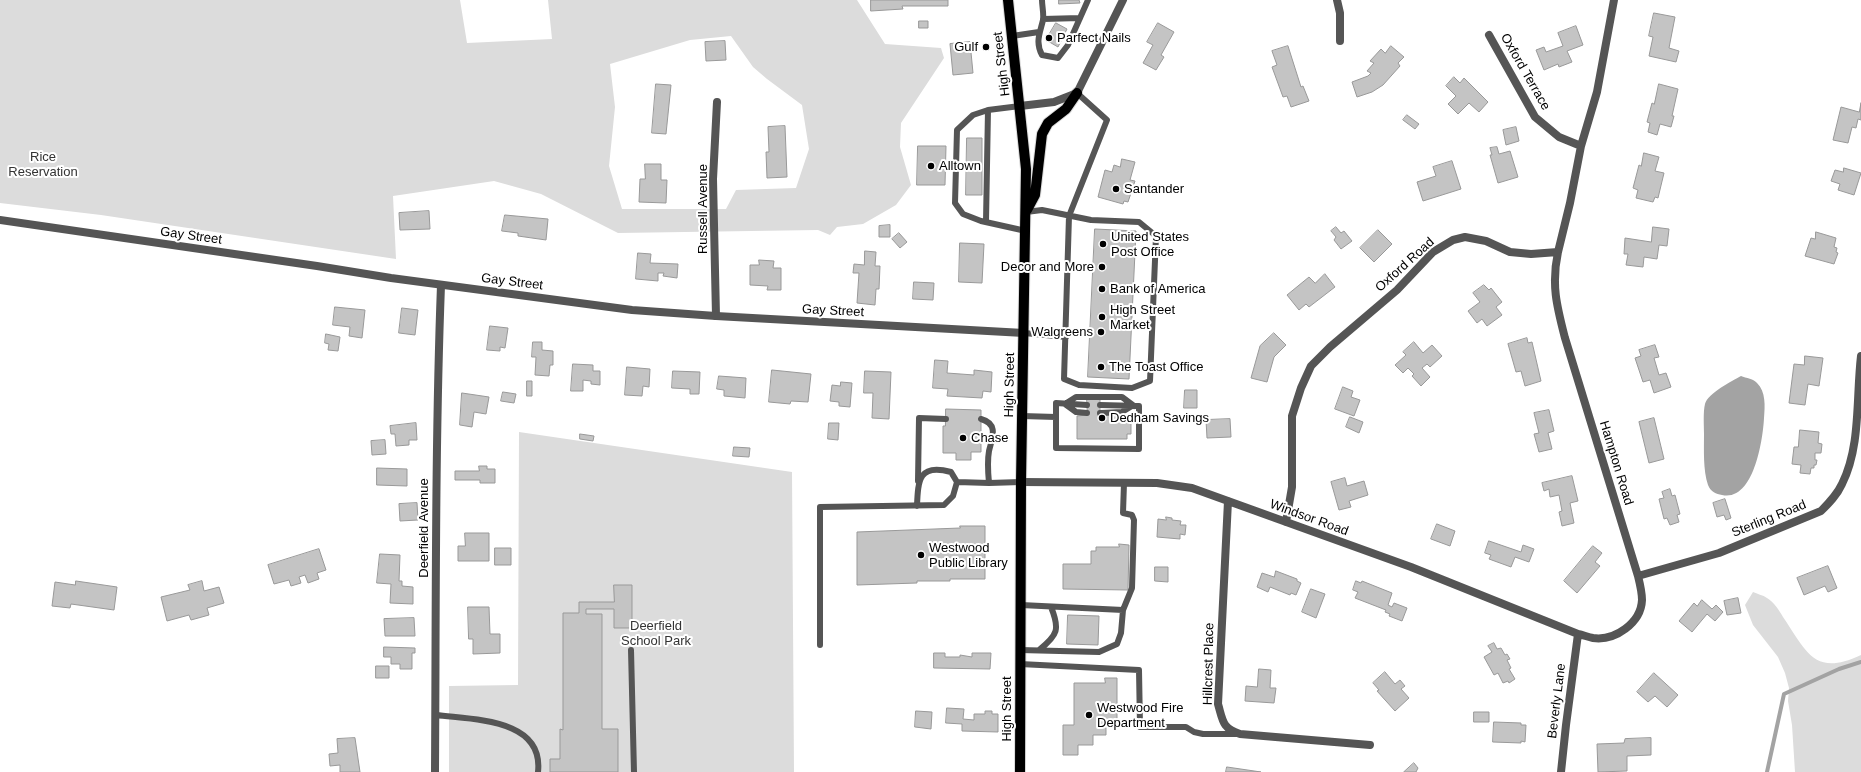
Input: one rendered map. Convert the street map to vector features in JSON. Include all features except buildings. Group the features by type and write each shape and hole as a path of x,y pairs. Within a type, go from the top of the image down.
{"main road":[{"name":"High Street","path":"1008,0 1026,169 1021,482 1020,772"},
{"path":"1026,212 1035,195 1042,134 1048,123 1066,109 1076,93"}],"street":[{"path":"1020,106 1054,102 1065,99 1076,93 1123,0"},
{"path":"1337,0 1340,13 1340,41"},
{"path":"1558,252 1570,203 1581,146 1597,92 1614,0"},
{"name":"Oxford Terrace","path":"1489,35 1535,117 1559,137 1581,146"},
{"name":"Russell Avenue","path":"716,316 713,179 717,102"},
{"name":"Gay Street","path":"0,220 441,285 632,310 1024,333"},
{"name":"Oxford Road","path":"1286,522 1292,488 1292,416 1301,388 1311,366 1330,347 1397,290 1434,252 1454,240 1465,237 1486,241 1510,252 1531,254 1558,252"},
{"name":"Hampton Road","path":"1558,252 1554,272 1556,302 1565,338 1638,576 1642,600 1636,620 1614,634 1593,638 1578,634"},
{"name":"Deerfield Avenue","path":"436,772 436,524 441,285"},
{"name":"Sterling Road","path":"1638,576 1719,553 1821,511 1833,498 1842,484 1851,460 1857,421 1861,356"},
{"name":"Windsor Road","path":"1021,482 1157,483 1192,488 1411,568 1578,634"},
{"name":"Hillcrest Place","path":"1228,501 1218,704 1223,722 1228,730 1240,734 1370,745"},
{"name":"Beverly Lane","path":"1561,772 1578,634"}],"lane":[{"path":"1042,0 1043,18 1039,32 1038,47 1042,55 1058,58 1068,46 1088,0"},
{"path":"1043,18 1080,18"},
{"path":"1012,36 1039,32"},
{"path":"1026,212 1042,210 1069,216 1091,220 1138,222 1156,236 1150,381 1132,388 1079,385 1064,380 1069,216 1107,120 1076,93"},
{"path":"1020,106 988,110 974,115 957,130 955,203 963,214 1026,231"},
{"path":"986,221 988,110"},
{"path":"1024,333 1066,337"},
{"path":"1065,404 1076,397 1122,397 1134,406"},
{"path":"1087,405 1056,403 1056,448 1139,448 1139,406 1100,405"},
{"path":"1065,404 1076,412 1087,413"},
{"path":"1100,413 1122,412 1134,406"},
{"path":"1022,416 1056,417"},
{"path":"917,506 919,418 946,419"},
{"path":"981,419 986,420 992,428 993,438 989,450 987,468 989,483"},
{"path":"820,645 820,506 944,505 953,496 956,482 951,472 938,468 927,471 918,481"},
{"path":"956,482 1021,482"},
{"path":"1020,650 1099,652 1107,650 1117,644 1121,633 1123,610 1132,588 1134,520 1132,515 1122,514 1124,483"},
{"path":"1021,605 1123,610"},
{"path":"1039,650 1055,636 1058,627 1051,607"},
{"path":"631,650 634,772"},
{"path":"1020,664 1139,670 1140,727 1186,727 1194,732 1203,734 1240,734"},
{"path":"436,715 504,725 522,732 537,752 538,772"}],"green space":[{"name":"Rice Reservation","path":"0,0 460,0 467,43 552,39 548,0 857,0 885,44 941,48 944,58 901,123 900,147 911,185 896,205 863,224 837,227 830,235 818,230 618,233 541,194 494,181 393,196 396,259 101,215 0,203","holes":["731,36 753,67 802,105 809,149 796,188 736,190 726,209 622,209 609,166 615,107 610,64 690,40"]},
{"name":"Deerfield School Park","path":"519,432 792,472 794,772 449,772 449,686 518,685"},
{"path":"1753,592 1765,597 1774,604 1799,641 1813,657 1822,662 1832,663 1845,661 1861,655 1861,772 1795,772 1792,725 1788,701 1789,688 1785,673 1778,657 1753,625 1745,605"}],"shaded area":[{"path":"1741,376 1756,382 1762,391 1765,409 1762,440 1755,467 1742,489 1733,495 1722,495 1712,491 1706,479 1704,460 1704,407 1707,400 1715,392"}],"waterway":[{"path":"1767,772 1784,694 1839,669 1861,662"}],"place":[{"name":"Parfect Nails","path":"1049,38"},
{"name":"Gulf","path":"986,47"},
{"name":"Alltown","path":"931,166"},
{"name":"Santander","path":"1116,189"},
{"name":"United States Post Office","path":"1103,244"},
{"name":"Decor and More","path":"1102,267"},
{"name":"Bank of America","path":"1102,289"},
{"name":"High Street Market","path":"1102,317"},
{"name":"Walgreens","path":"1101,332"},
{"name":"The Toast Office","path":"1101,367"},
{"name":"Dedham Savings","path":"1102,418"},
{"name":"Chase","path":"963,438"},
{"name":"Westwood Public Library","path":"921,555"},
{"name":"Westwood Fire Department","path":"1089,715"}]}
